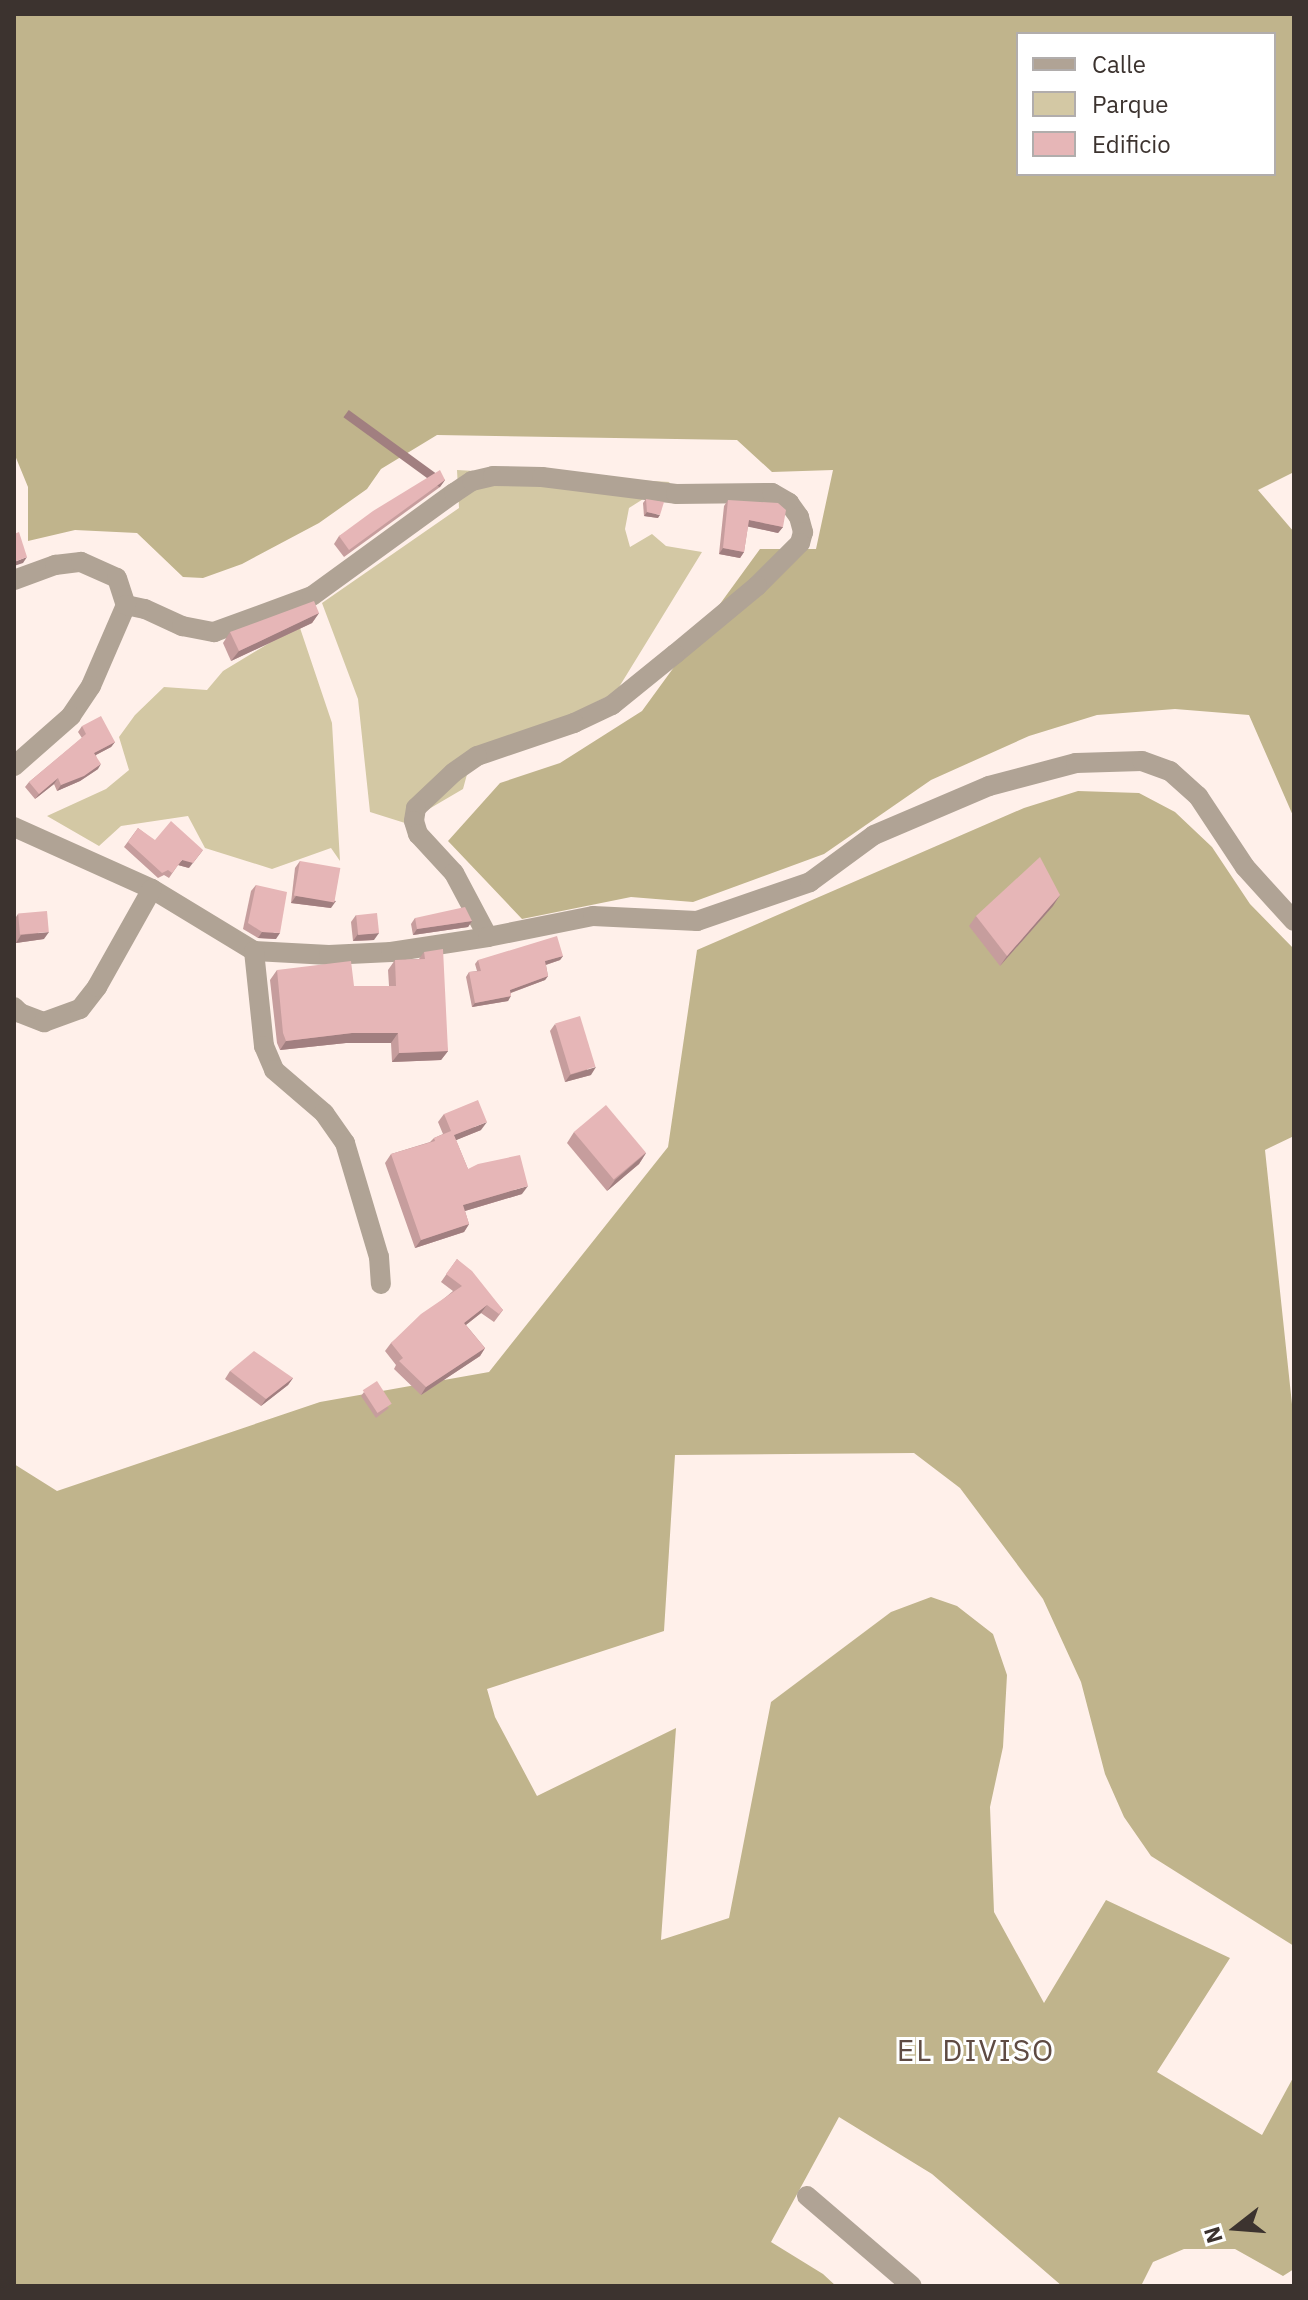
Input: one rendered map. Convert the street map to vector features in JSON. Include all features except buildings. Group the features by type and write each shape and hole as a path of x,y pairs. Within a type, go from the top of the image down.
{"street":[{"path":"126,605 145,609 182,626 214,632 312,596 472,481 493,476 542,477 676,494 772,493 789,503 799,517 803,532 800,543 757,586 675,654 612,705 574,723 477,756 453,773 416,808 414,821 418,834 454,873 488,937"},
{"path":"14,580 55,565 81,562 117,578 126,605 91,686 71,716 14,766"},
{"path":"14,827 152,889 254,951 329,955 391,952 593,916 697,921 810,882 874,835 989,786 1076,763 1142,761 1170,771 1198,796 1245,867 1294,921"},
{"path":"14,1007 20,1013 44,1022 80,1009 97,987 152,889"},
{"path":"254,951 264,1046 274,1070 324,1113 345,1143 379,1257 381,1284"},
{"path":"807,2196 912,2286"}],"green space":[{"path":"457,470 670,482 629,508 625,529 630,547 652,534 666,546 702,552 616,692 469,767 463,789 405,823 370,812 358,699 322,603 459,508"},
{"path":"299,625 332,723 340,861 331,848 272,869 205,848 188,816 121,826 99,846 47,816 106,789 129,770 119,737 135,715 164,687 207,690 223,671"}],"shaded area":[{"path":"14,14 1294,14 1294,472 1258,490 1294,532 1294,818 1249,715 1175,709 1097,715 1029,736 931,780 824,854 693,902 631,897 522,919 448,841 500,783 560,763 642,711 760,549 816,549 833,470 772,472 737,440 437,435 381,469 367,489 319,523 242,564 203,578 183,577 137,533 75,530 28,541 28,487 14,453"},
{"path":"1078,791 1139,793 1175,812 1212,847 1250,904 1294,949 1294,1136 1265,1150 1294,1423 1294,1946 1151,1856 1124,1817 1105,1774 1081,1682 1043,1599 960,1488 914,1453 675,1455 664,1631 487,1689 495,1717 537,1796 676,1728 661,1940 729,1918 771,1702 891,1612 931,1597 957,1606 993,1634 1007,1675 1003,1747 990,1807 994,1912 1044,2003 1106,1900 1230,1958 1157,2072 1262,2135 1294,2076 1294,2269 1283,2276 1235,2249 1184,2249 1153,2262 1141,2286 1062,2286 932,2174 839,2117 771,2242 823,2274 836,2286 14,2286 14,1464 57,1491 320,1402 489,1372 668,1147 697,950 1024,808"}],"district":[{"name":"EL DIVISO","path":"976,2050"}]}
